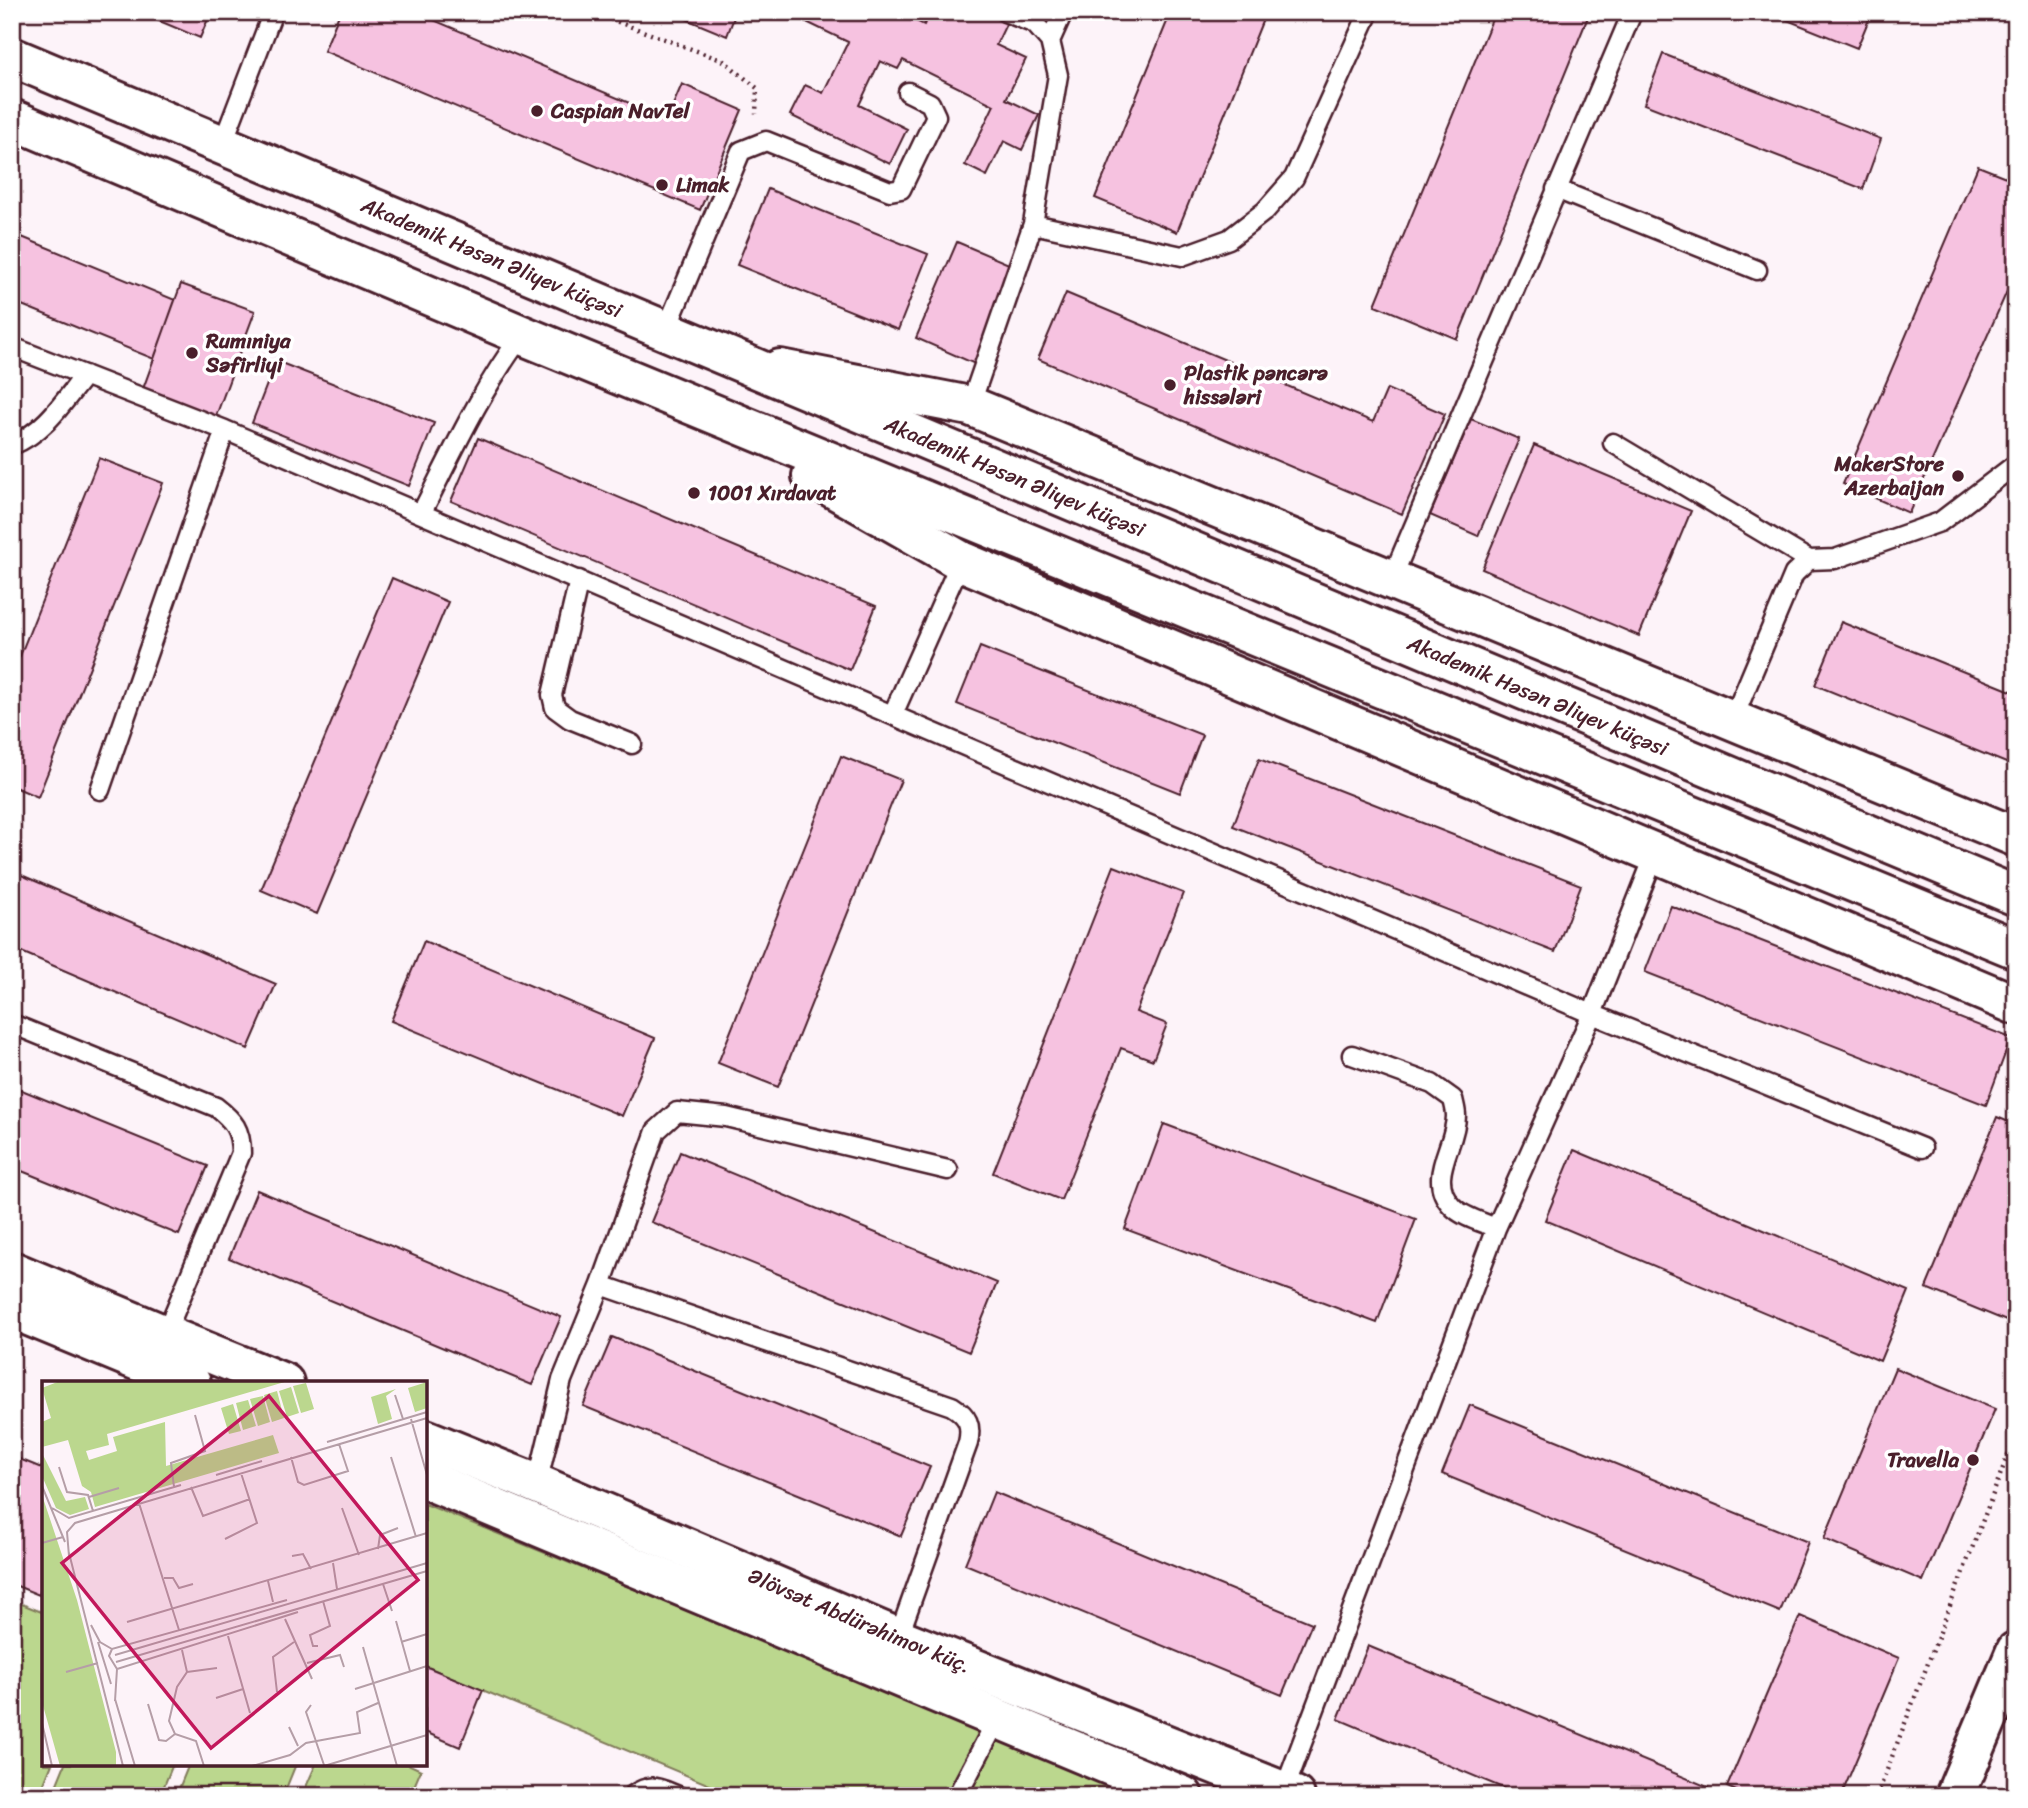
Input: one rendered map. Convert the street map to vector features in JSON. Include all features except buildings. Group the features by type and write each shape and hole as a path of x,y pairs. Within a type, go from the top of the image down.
{"main road":[{"name":"Akademik Həsən Əliyev küçəsi","path":"12,57 2016,896"},
{"path":"12,119 522,335 2016,949"},
{"path":"740,361 970,406 2016,837"},
{"path":"680,400 961,561 2016,1005"},
{"path":"12,1270 279,1381"},
{"path":"12,1309 186,1381"},
{"name":"Əlövsət Abdürəhimov küç.","path":"427,1440 537,1483 898,1638 1287,1794"},
{"name":"Əlövsət Abdürəhimov küç.","path":"427,1480 1183,1796"},
{"path":"1955,1796 2016,1651"}],"lane":[{"path":"222,145 273,12"},
{"path":"970,406 1033,224 1058,75 1050,41 1035,24 1005,12"},
{"path":"1050,41 1063,12"},
{"path":"1033,224 1182,256 1229,239 1265,211 1294,178 1369,12"},
{"path":"1392,579 1632,13"},
{"path":"666,330 741,151 766,141 890,191 901,189 936,116 930,103 908,92"},
{"path":"1556,189 1757,270"},
{"path":"422,512 479,400 522,335"},
{"path":"12,347 225,430 422,512 1592,1014 1922,1148"},
{"path":"12,445 26,440 48,422 85,375"},
{"path":"100,790 225,430"},
{"path":"1613,443 1810,561"},
{"path":"1733,719 1794,574 1810,561 1835,559 1940,522 2016,464"},
{"path":"893,714 961,561"},
{"path":"579,580 552,695 555,708 570,719 632,744"},
{"path":"1287,1794 1496,1228 1592,1014 1656,852"},
{"path":"12,1024 216,1107 239,1129 241,1153 165,1335"},
{"path":"1352,1055 1432,1084 1453,1099 1456,1117 1440,1174 1441,1189 1452,1206 1465,1215 1496,1228"},
{"path":"537,1483 562,1380 601,1285 656,1131 677,1112 726,1117 948,1170"},
{"path":"601,1285 952,1406 964,1413 972,1429 968,1443 898,1638"},
{"path":"957,1796 998,1718"},
{"path":"632,1796 642,1789 654,1786 678,1796"}],"path":[{"path":"592,12 724,61 757,88 756,145"},
{"path":"1877,1796 2016,1434"}],"green space":[{"path":"427,1505 972,1727 1132,1796 736,1796 427,1667"},
{"path":"12,1600 42,1612 42,1766 51,1766 39,1796 12,1796"},
{"path":"64,1766 172,1766 160,1796 52,1796"},
{"path":"188,1766 295,1766 283,1796 176,1796"},
{"path":"315,1766 412,1766 421,1770 410,1796 302,1796"}],"place":[{"name":"Caspian NavTel","path":"537,111"},
{"name":"Limak","path":"662,185"},
{"name":"Rumıniya Səfirliyi","path":"192,353"},
{"name":"Plastik pəncərə hissələri","path":"1170,385"},
{"name":"MakerStore Azerbaijan","path":"1958,476"},
{"name":"1001 Xırdavat","path":"694,493"},
{"name":"Travella","path":"1973,1460"}]}
